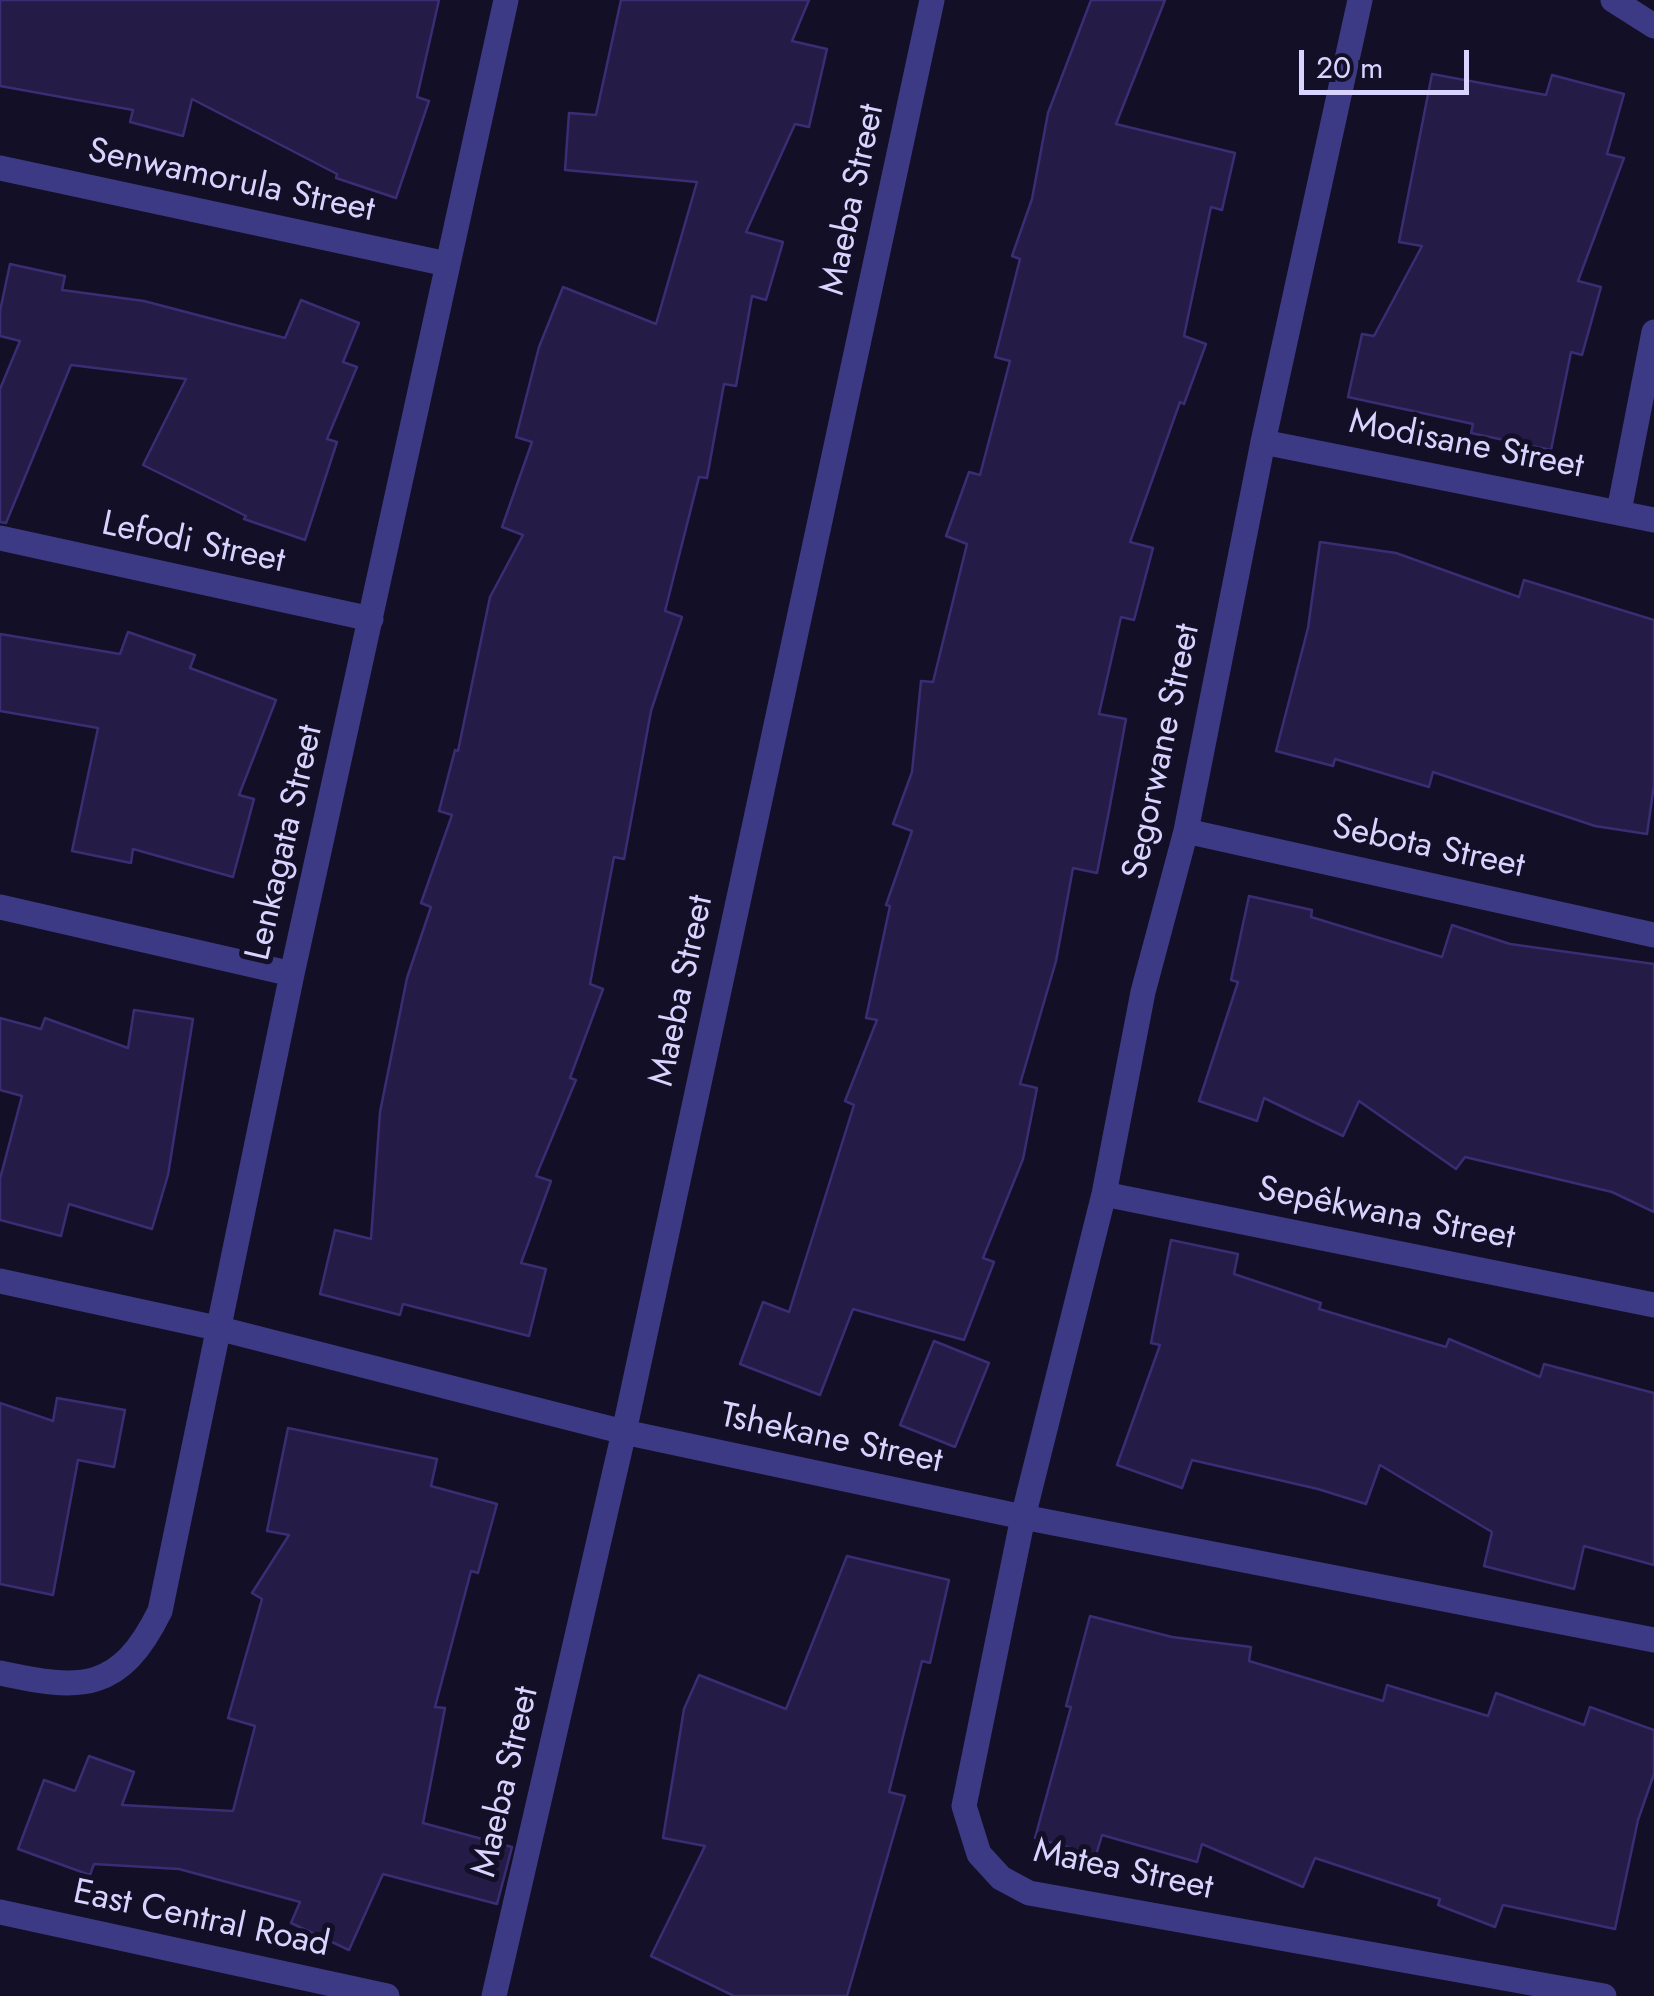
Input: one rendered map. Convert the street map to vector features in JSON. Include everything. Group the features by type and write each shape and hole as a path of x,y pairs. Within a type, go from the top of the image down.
{"street":[{"name":"Lenkagata Street","path":"0,1672 70,1684 99,1679 127,1662 144,1642 160,1611 292,974 506,0"},
{"name":"Maeba Street","path":"494,1996 624,1432 932,0"},
{"name":"Segorwane Street","path":"1023,1517 1104,1194 1143,992 1186,831 1264,442 1360,0"},
{"path":"1613,0 1654,26"},
{"name":"Senwamorula Street","path":"0,168 447,264"},
{"path":"1619,511 1654,332"},
{"name":"Modisane Street","path":"1264,442 1654,520"},
{"name":"Lefodi Street","path":"0,538 372,618"},
{"name":"Sebota Street","path":"1186,831 1654,935"},
{"path":"0,907 292,974"},
{"name":"Sepêkwana Street","path":"1104,1194 1654,1304"},
{"name":"Tshekane Street","path":"0,1281 220,1329 624,1432 1023,1517 1654,1640"},
{"name":"Matea Street","path":"1023,1517 964,1806 979,1854 1000,1878 1028,1893 1060,1900 1604,1996"},
{"name":"East Central Road","path":"0,1912 387,1996"}],"building":[{"path":"0,0 439,0 417,97 429,101 396,198 336,178 337,174 192,99 183,136 130,122 133,110 0,86"},
{"path":"621,0 809,0 792,41 827,49 809,127 795,124 746,232 783,242 766,300 752,296 736,386 724,384 707,478 699,477 665,611 682,617 651,711 624,859 614,857 590,984 603,989 570,1078 576,1080 536,1176 551,1181 521,1263 546,1269 529,1336 403,1304 400,1315 320,1294 335,1230 371,1239 380,1112 407,978 431,907 421,903 452,815 439,811 455,750 458,751 490,597 523,535 502,527 532,442 516,437 539,347 563,287 656,324 697,182 565,170 569,113 596,115"},
{"path":"1091,0 1165,0 1116,124 1235,153 1222,210 1211,207 1184,336 1206,344 1184,404 1180,402 1130,542 1153,548 1134,620 1121,617 1099,714 1126,719 1109,811 1097,873 1073,868 1056,961 1020,1084 1037,1088 1023,1159 983,1258 994,1262 964,1340 853,1309 820,1395 740,1364 763,1302 789,1312 854,1105 845,1101 877,1020 866,1018 890,906 886,905 912,831 893,824 912,772 921,681 933,682 967,544 946,536 969,472 980,475 1010,361 995,357 1020,259 1012,256 1032,199 1048,113"},
{"path":"1432,74 1546,95 1552,75 1624,94 1607,154 1624,158 1578,281 1601,287 1582,355 1571,352 1551,450 1471,433 1473,424 1348,397 1362,334 1374,336 1422,246 1399,242"},
{"path":"10,264 65,276 62,290 144,301 285,338 301,300 359,323 343,362 357,367 327,439 337,442 305,540 244,519 246,516 143,465 186,379 71,365 6,523 0,522 0,389 20,341 0,336 0,311"},
{"path":"1320,542 1396,553 1519,597 1524,580 1654,620 1654,785 1647,834 1595,826 1433,772 1429,787 1335,759 1333,766 1276,751 1308,628"},
{"path":"128,632 195,655 190,668 276,700 239,795 254,799 233,877 133,849 131,863 72,851 98,728 0,711 0,634 120,654"},
{"path":"1249,896 1312,910 1311,917 1442,957 1452,925 1510,944 1654,964 1654,1212 1612,1192 1465,1157 1456,1169 1359,1101 1343,1136 1264,1098 1257,1121 1199,1101 1238,982 1231,980"},
{"path":"134,1010 193,1019 168,1175 152,1229 69,1204 61,1236 0,1220 0,1179 22,1096 0,1090 0,1018 41,1029 45,1018 128,1048"},
{"path":"1171,1240 1238,1254 1234,1274 1321,1303 1319,1309 1446,1347 1449,1339 1540,1377 1544,1364 1654,1393 1654,1565 1584,1546 1574,1589 1484,1566 1492,1532 1380,1465 1366,1504 1192,1460 1182,1488 1117,1465 1160,1345 1151,1343"},
{"path":"934,1341 989,1363 955,1447 900,1425"},
{"path":"57,1398 125,1410 114,1467 78,1460 53,1595 0,1584 0,1403 53,1421"},
{"path":"288,1428 437,1459 431,1486 497,1504 478,1573 471,1571 435,1707 445,1708 423,1823 512,1847 497,1904 383,1874 349,1950 291,1923 300,1902 179,1869 94,1864 90,1875 18,1849 44,1780 75,1791 89,1756 134,1772 122,1805 233,1811 255,1726 228,1718 262,1599 252,1593 289,1535 267,1531"},
{"path":"847,1556 949,1580 930,1663 922,1661 889,1792 905,1796 847,1996 734,1996 651,1956 705,1846 663,1838 684,1709 699,1675 786,1709"},
{"path":"1090,1616 1172,1637 1251,1647 1249,1661 1383,1701 1387,1685 1488,1716 1496,1693 1584,1725 1590,1707 1654,1730 1654,1774 1638,1820 1615,1929 1503,1905 1495,1927 1438,1905 1440,1899 1315,1858 1303,1887 1202,1844 1197,1862 1102,1835 1096,1855 1035,1838 1071,1707 1066,1706"}]}
